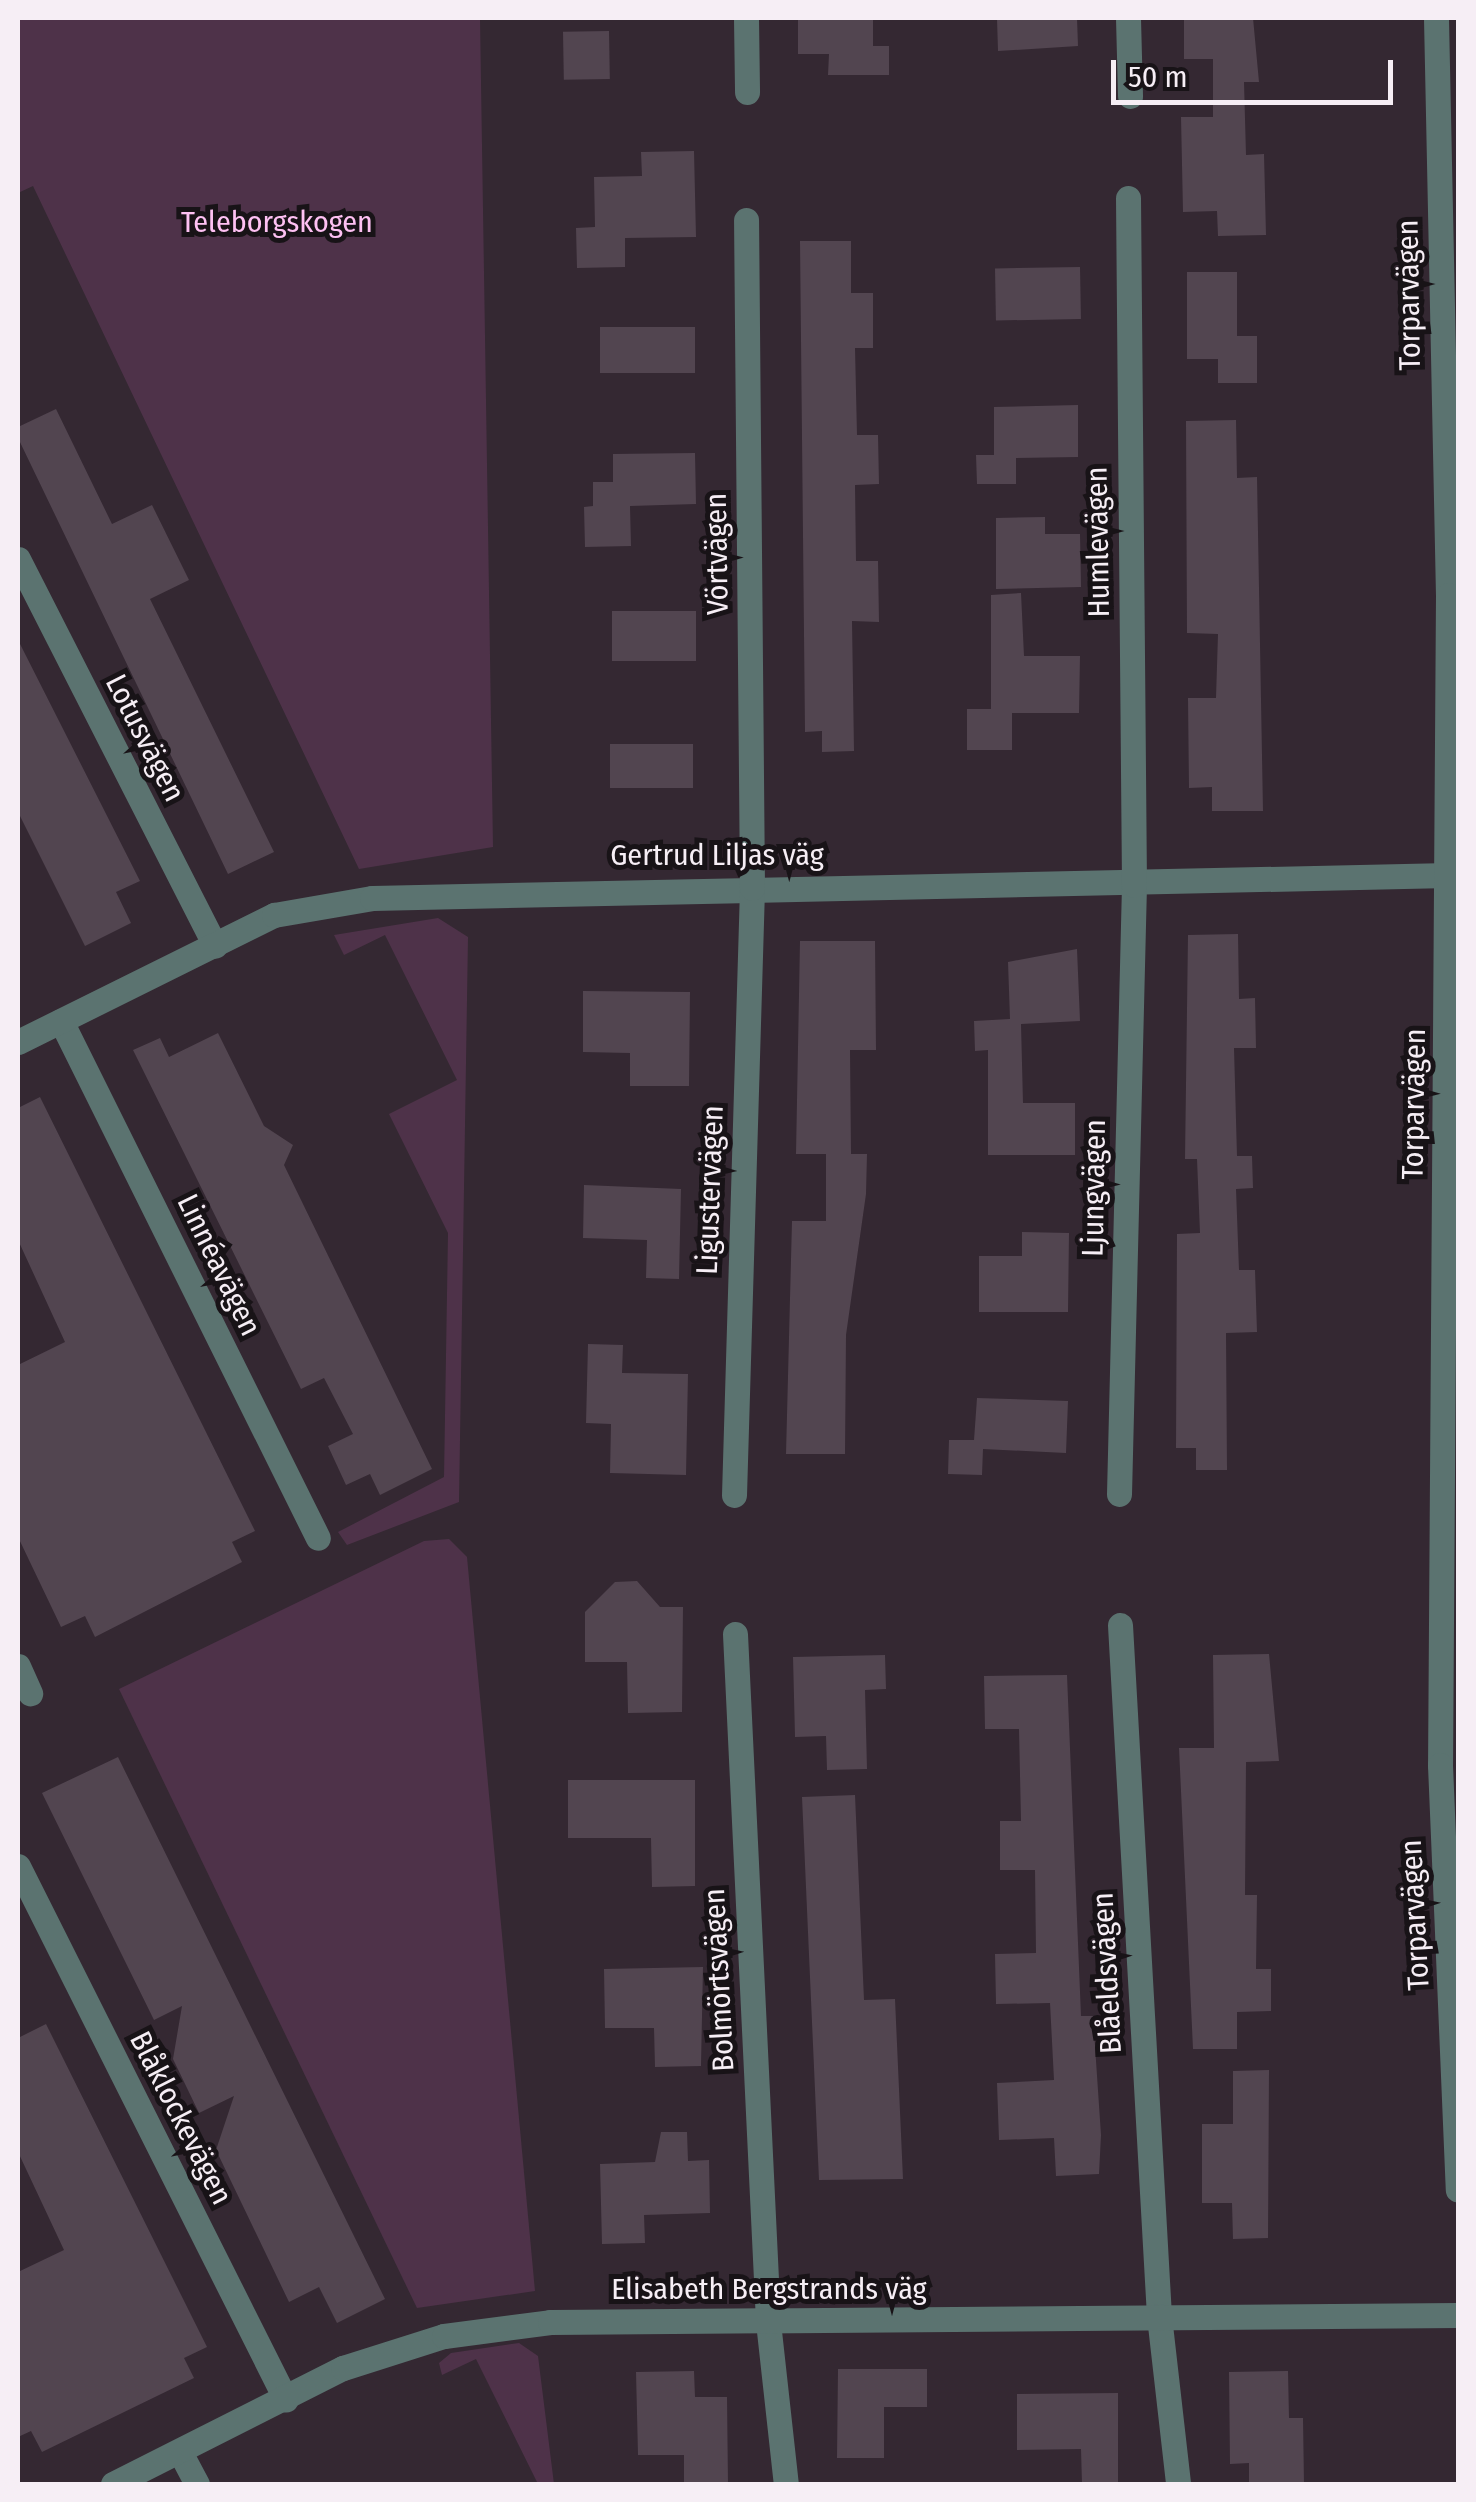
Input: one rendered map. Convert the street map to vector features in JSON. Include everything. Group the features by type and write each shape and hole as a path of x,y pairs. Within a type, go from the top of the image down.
{"street":[{"path":"746,18 747,92"},
{"path":"1128,18 1130,96"},
{"name":"Torparvägen","path":"1436,18 1453,595 1438,1448 1458,2190"},
{"name":"Humlevägen","path":"1128,198 1134,885"},
{"name":"Vörtvägen","path":"746,220 752,888"},
{"name":"Lotusvägen","path":"18,560 215,946"},
{"name":"Gertrud Liljas väg","path":"18,1042 274,915 372,898 752,888 1134,885 1448,875"},
{"name":"Ljungvägen","path":"1119,1494 1134,885"},
{"name":"Ligustervägen","path":"734,1495 752,888"},
{"name":"Linnéavägen","path":"62,1021 318,1538"},
{"name":"Blåeldsvägen","path":"1120,1626 1158,2316 1178,2484"},
{"name":"Bolmörtsvägen","path":"735,1634 768,2322 786,2484"},
{"path":"18,1666 30,1692"},
{"name":"Blåklockevägen","path":"18,1866 286,2400"},
{"name":"Elisabeth Bergstrands väg","path":"113,2484 343,2368 444,2336 550,2322 1458,2315"},
{"path":"180,2452 196,2484"}],"green space":[{"name":"Teleborgskogen","path":"18,18 480,18 493,847 359,869 33,186 18,193"},
{"path":"438,918 468,937 459,1502 347,1545 338,1532 444,1477 448,1233 389,1114 457,1080 385,935 344,955 334,935"},
{"path":"449,1539 467,1557 535,2291 417,2308 119,1689 424,1541"},
{"path":"519,2343 538,2356 554,2484 538,2484 476,2359 442,2375 439,2363 451,2353"}],"building":[{"path":"798,18 873,18 873,46 889,46 889,75 828,75 829,54 798,54"},
{"path":"997,18 1077,18 1078,46 998,51"},
{"path":"1184,18 1253,18 1259,82 1244,82 1246,155 1264,154 1266,235 1218,236 1217,211 1183,212 1181,117 1213,117 1213,59 1184,59"},
{"path":"609,31 610,79 564,80 563,32"},
{"path":"694,151 696,237 625,238 625,267 577,268 576,228 595,227 594,177 642,176 641,152"},
{"path":"800,241 851,241 851,293 873,293 873,348 855,348 857,435 878,435 879,484 855,485 856,561 878,561 879,622 852,621 854,751 822,752 822,731 805,732"},
{"path":"1080,267 1081,319 996,320 995,268"},
{"path":"1187,272 1237,272 1237,336 1257,336 1257,383 1218,383 1218,359 1187,359"},
{"path":"600,327 695,327 695,373 600,373"},
{"path":"1078,405 1078,457 1016,458 1016,484 977,484 976,455 994,455 994,407"},
{"path":"56,409 112,524 152,505 189,580 150,599 274,852 228,874 18,438 18,427"},
{"path":"1236,420 1237,478 1257,477 1263,811 1212,811 1212,787 1189,788 1188,698 1216,698 1218,634 1187,633 1186,421"},
{"path":"695,453 696,504 630,506 631,546 585,547 584,507 593,506 593,482 613,482 613,454"},
{"path":"1045,517 1045,534 1080,534 1081,587 996,589 996,518"},
{"path":"1021,593 1024,656 1080,656 1079,713 1012,713 1012,750 967,750 967,709 991,709 991,595"},
{"path":"612,611 696,611 696,661 612,661"},
{"path":"18,640 140,881 116,892 131,923 85,946 18,812"},
{"path":"610,744 693,744 693,788 610,788"},
{"path":"1238,934 1239,999 1255,998 1256,1048 1234,1048 1237,1156 1252,1156 1253,1188 1236,1189 1239,1270 1255,1270 1257,1332 1226,1333 1227,1470 1196,1470 1196,1448 1176,1448 1177,1234 1200,1233 1197,1159 1185,1159 1188,935"},
{"path":"800,941 875,941 876,1050 850,1050 851,1154 867,1154 866,1194 846,1335 845,1454 786,1454 792,1221 826,1221 826,1154 796,1154"},
{"path":"1077,949 1080,1021 1021,1024 1023,1103 1075,1103 1075,1155 988,1155 988,1050 975,1051 974,1021 1010,1019 1008,962"},
{"path":"583,991 690,992 689,1086 630,1086 630,1053 583,1052"},
{"path":"218,1033 264,1126 293,1145 284,1165 432,1469 380,1495 370,1474 346,1485 328,1446 353,1434 324,1378 301,1389 133,1050 160,1038 169,1057"},
{"path":"40,1097 255,1531 232,1542 242,1562 95,1637 85,1616 61,1627 18,1537 18,1365 65,1342 18,1240 18,1108"},
{"path":"584,1185 681,1189 679,1279 646,1278 647,1240 583,1238"},
{"path":"1022,1232 1069,1233 1068,1312 979,1312 979,1256 1022,1256"},
{"path":"588,1344 623,1345 622,1373 688,1374 686,1475 610,1473 611,1424 586,1423"},
{"path":"977,1398 1068,1401 1066,1453 983,1449 982,1475 948,1474 949,1440 974,1440"},
{"path":"637,1581 660,1607 683,1607 682,1712 628,1713 627,1662 585,1662 585,1612 615,1582"},
{"path":"1269,1654 1279,1761 1246,1762 1245,1895 1257,1895 1256,1969 1271,1969 1271,2011 1237,2012 1237,2049 1193,2049 1179,1748 1214,1748 1213,1655"},
{"path":"885,1655 886,1689 865,1690 867,1769 827,1770 826,1736 795,1737 793,1657"},
{"path":"1067,1675 1081,2016 1093,2016 1101,2135 1099,2174 1056,2176 1054,2138 999,2140 997,2083 1054,2080 1050,2003 996,2004 995,1954 1036,1953 1035,1870 1000,1870 1000,1821 1021,1821 1019,1729 985,1729 984,1676"},
{"path":"118,1757 385,2299 337,2323 319,2287 289,2302 216,2150 234,2096 199,2113 173,2059 182,2006 154,2020 42,1793"},
{"path":"568,1780 695,1780 695,1886 652,1887 651,1838 568,1838"},
{"path":"855,1795 864,2000 895,1999 903,2179 819,2180 802,1797"},
{"path":"703,1967 701,2066 655,2067 654,2028 605,2028 604,1969"},
{"path":"46,2024 207,2347 184,2358 194,2378 42,2452 31,2431 18,2437 18,2272 64,2250 18,2152 18,2038"},
{"path":"1269,2070 1268,2238 1233,2239 1232,2203 1202,2203 1202,2124 1233,2124 1233,2071"},
{"path":"661,2132 687,2132 688,2161 709,2160 710,2213 644,2215 645,2243 602,2244 600,2164 655,2162"},
{"path":"838,2369 927,2369 927,2407 884,2407 884,2458 837,2458"},
{"path":"694,2371 695,2397 727,2397 728,2484 684,2484 684,2455 638,2455 636,2372"},
{"path":"1288,2371 1289,2418 1303,2418 1304,2484 1249,2484 1249,2463 1230,2464 1229,2372"},
{"path":"1118,2393 1118,2484 1082,2484 1081,2449 1017,2450 1017,2394"}]}
